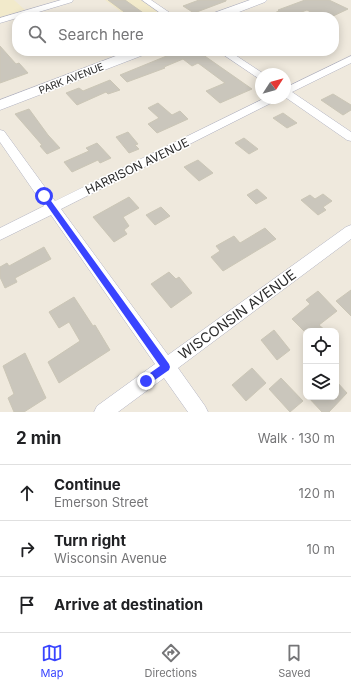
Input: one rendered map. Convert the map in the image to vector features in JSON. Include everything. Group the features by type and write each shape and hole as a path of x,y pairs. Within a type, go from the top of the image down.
{"street":[{"path":"30,12 69,0"},
{"path":"146,0 164,12"},
{"path":"229,12 261,0"},
{"path":"243,12 275,0"},
{"path":"0,21 12,17"},
{"name":"PARK AVENUE","path":"0,97 110,56"},
{"name":"PARK AVENUE","path":"0,104 128,56"},
{"path":"231,56 255,72"},
{"path":"291,89 351,59"},
{"path":"291,96 351,137"},
{"name":"HARRISON AVENUE","path":"0,234 261,104"},
{"path":"0,134 199,412"},
{"name":"WISCONSIN AVENUE","path":"103,412 351,231"}],"shaded area":[{"path":"0,0 14,0 25,10 12,12 12,14 0,18"},
{"path":"105,0 141,0 159,12 121,12"}],"building":[{"path":"108,0 125,0 142,12 124,12"},
{"path":"199,0 226,0 197,12 192,12 183,6"},
{"path":"305,0 329,0 348,9 339,13 339,12 311,12 307,10 302,12 277,12 279,11 278,10"},
{"path":"0,46 16,64 19,63 28,73 0,83"},
{"path":"167,56 205,56 252,89 220,103 206,91 225,83 198,63 192,66 183,59 164,67 165,68 127,82 120,75"},
{"path":"110,80 120,90 108,94 106,92 77,105 66,93 79,88 83,91"},
{"path":"333,94 351,105 351,110 343,115 321,100"},
{"path":"158,103 172,115 180,111 188,119 157,133 148,124 159,118 148,108"},
{"path":"29,109 48,135 60,148 47,154 40,146 42,145 15,114"},
{"path":"283,113 297,123 287,128 273,118"},
{"path":"128,132 138,144 135,145 139,149 129,153 116,137"},
{"path":"244,138 258,149 249,154 235,143"},
{"path":"97,143 111,158 100,163 98,160 72,172 64,162 89,151 86,148"},
{"path":"198,160 213,173 199,181 184,167"},
{"path":"257,189 267,198 256,204 247,195"},
{"path":"323,194 332,201 323,207 326,210 318,215 301,200 310,195 315,199"},
{"path":"129,197 139,208 123,217 129,226 124,230 127,234 114,242 93,217"},
{"path":"161,207 170,216 155,225 146,215"},
{"path":"265,228 276,239 223,271 211,257 220,251 216,246 234,236 240,243"},
{"path":"44,247 51,259 15,278 17,282 5,288 0,277 0,267 7,263 9,266"},
{"path":"169,272 176,279 179,277 192,293 171,308 151,284"},
{"path":"351,290 351,316 336,301"},
{"path":"318,291 337,311 319,325 322,328 303,328 303,330 292,319 310,304 306,300"},
{"path":"74,297 93,326 95,325 110,350 59,383 48,362 80,341 69,322 59,328 49,312"},
{"path":"274,330 290,350 277,360 261,340"},
{"path":"25,353 46,398 24,412 14,412 8,398 14,394 3,366"},
{"path":"252,368 266,383 246,401 232,385"},
{"path":"281,378 303,401 290,412 269,389"},
{"path":"339,384 347,393 329,412 322,412 311,400 339,400"}],"route":[{"path":"44,196 166,367 146,381"}]}
